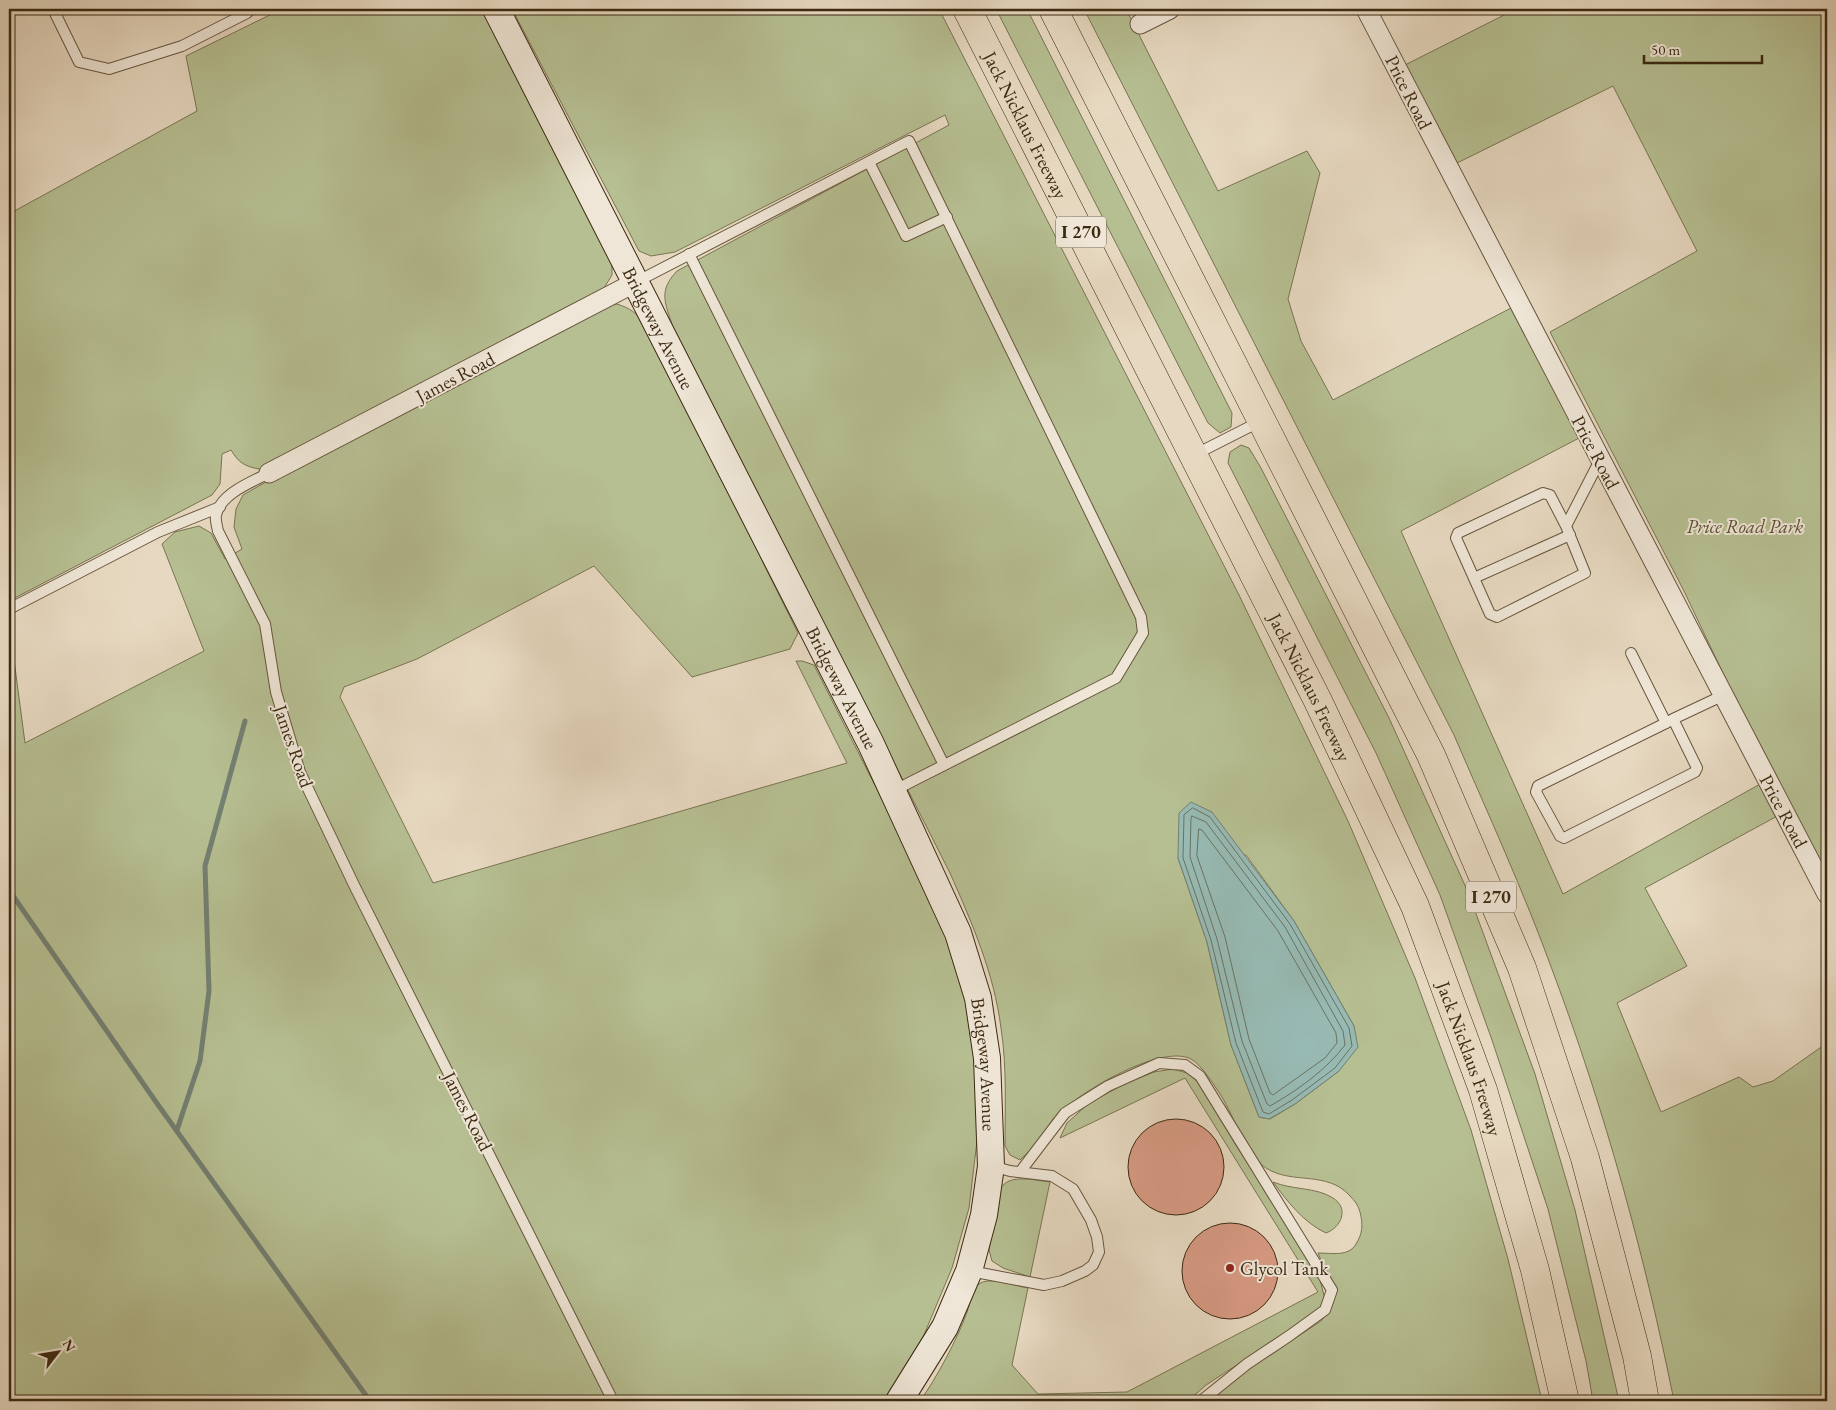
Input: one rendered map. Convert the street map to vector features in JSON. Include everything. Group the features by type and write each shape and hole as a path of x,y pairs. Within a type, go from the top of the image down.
{"highway":[{"name":"Jack Nicklaus Freeway","path":"967,9 1318,701 1415,906 1483,1090 1535,1270 1564,1401"},
{"name":"I 270","path":"1053,9 1431,755 1522,968 1585,1158 1637,1356 1645,1401"}],"street":[{"name":"Bridgeway Avenue","path":"496,9 871,744 958,933 978,998 987,1058 991,1166 984,1215 969,1271 944,1327 899,1401"},
{"path":"1140,24 1170,9"},
{"name":"Price Road","path":"1366,9 1827,894"},
{"name":"James Road","path":"269,473 313,448 389,411 636,282"}],"lane":[{"path":"53,9 79,62 109,68 182,46 247,13 250,9"},
{"path":"636,282 910,141 1141,617 1143,633 1116,678 893,791"},
{"path":"869,162 906,236 946,217"},
{"path":"689,254 944,765"},
{"path":"1194,455 1262,421"},
{"path":"1474,578 1568,530 1600,460"},
{"name":"James Road","path":"269,473 238,490 223,501 216,515 218,531 237,564 265,624 276,692 300,772 354,885 613,1401"},
{"path":"1543,493 1550,495 1568,530 1585,572 1497,617 1490,614 1474,578 1456,538 1458,533 1543,493"},
{"path":"9,609 158,532 220,507"},
{"path":"1631,653 1670,721 1697,768 1695,772 1564,838 1560,836 1536,792 1538,786 1670,721 1724,694"},
{"path":"1020,1172 1065,1113 1108,1086 1158,1063 1185,1065 1200,1076 1332,1290 1325,1310 1247,1364 1202,1401"},
{"path":"969,1271 1044,1285 1062,1281 1085,1271 1093,1265 1099,1252 1097,1237 1091,1220 1073,1189 1052,1176 991,1166"}],"green space":[{"path":"282,9 484,9 612,264 612,275 601,293 259,469 242,463 231,450 222,454 220,484 212,495 9,601 9,214 197,111 186,56"},
{"path":"512,9 939,9 1239,595 1348,821 1415,978 1471,1130 1508,1259 1542,1401 1206,1401 1219,1389 1321,1321 1331,1307 1333,1289 1318,1253 1344,1253 1349,1251 1358,1240 1362,1224 1357,1205 1341,1188 1320,1180 1276,1173 1260,1163 1248,1146 1222,1097 1204,1071 1191,1059 1177,1056 1159,1058 1118,1074 1098,1085 1079,1097 1053,1119 1039,1141 1020,1160 1010,1155 1005,1146 1005,1072 1001,1028 988,968 974,930 950,873 673,327 665,298 667,285 677,271 949,125 945,115 675,252 651,256 639,251","holes":["1246,855 1294,921 1354,1026 1339,1071 1295,1104 1270,1119 1259,1117 1231,1045 1207,942 1178,858"]},
{"path":"996,9 1027,9 1232,413 1231,427 1220,433 1208,423"},
{"path":"1084,9 1134,9 1129,15 1218,191 1307,151 1320,173 1288,299 1301,341 1333,400 1513,307 1581,437 1401,531 1563,894 1762,783 1781,814 1645,888 1687,966 1617,1003 1661,1112 1739,1077 1753,1087 1773,1081 1827,1043 1827,1401 1674,1401 1637,1238 1590,1077 1553,972 1505,853 1454,735"},
{"name":"Price Road Park","path":"1516,9 1827,9 1827,893 1684,591 1550,332 1697,251 1613,86 1455,164 1403,66"},
{"path":"617,304 633,312 645,325 798,633 790,649 692,677 594,566 417,659 344,687 340,697 433,883 847,763 796,661 814,665 932,898 952,952 965,999 975,1067 977,1141 969,1208 952,1268 921,1342 885,1401 9,1401 9,622 25,743 204,651 162,544 175,532 199,526 211,533 225,559 242,549 234,527 236,509 243,495 315,454 605,307"},
{"path":"1241,445 1249,448 1261,468 1389,718 1468,892 1535,1074 1575,1210 1619,1401 1593,1401 1586,1361 1548,1209 1492,1040 1440,895 1376,753 1228,463 1230,452"},
{"path":"1173,1069 1187,1073 1199,1083 1237,1147 1271,1197 1319,1276 1326,1303 1317,1313 1206,1385 1188,1401 920,1401 952,1346 963,1322 974,1289 983,1282 996,1281 1028,1288 1012,1365 1038,1394 1127,1392 1318,1292 1185,1078 1060,1138 1067,1123 1088,1104 1124,1084 1154,1072"},
{"path":"1029,1179 1050,1182 1030,1277 1003,1268 992,1261 989,1250 1000,1189 1009,1181"},
{"path":"1273,1182 1280,1185 1312,1190 1333,1198 1341,1207 1342,1212 1339,1222 1332,1230 1326,1233 1318,1229 1296,1211"}],"water":[{"path":"1191,802 1212,812 1294,921 1354,1026 1358,1047 1339,1071 1295,1104 1269,1119 1259,1117 1231,1045 1207,942 1178,858 1179,813"}],"building":[{"path":"1176,1119 1194,1123 1210,1133 1220,1149 1224,1167 1220,1185 1210,1201 1194,1211 1176,1215 1158,1211 1142,1201 1132,1185 1128,1167 1132,1149 1142,1133 1158,1123"},
{"name":"Glycol Tank","path":"1230,1223 1248,1227 1264,1237 1274,1253 1278,1271 1274,1289 1264,1305 1248,1315 1230,1319 1212,1315 1196,1305 1186,1289 1182,1271 1186,1253 1196,1237 1212,1227"}],"waterway":[{"path":"177,1130 200,1061 209,991 205,866 245,721"},
{"path":"9,890 156,1102 370,1401"}],"place":[{"name":"Glycol Tank","path":"1230,1268"}]}
